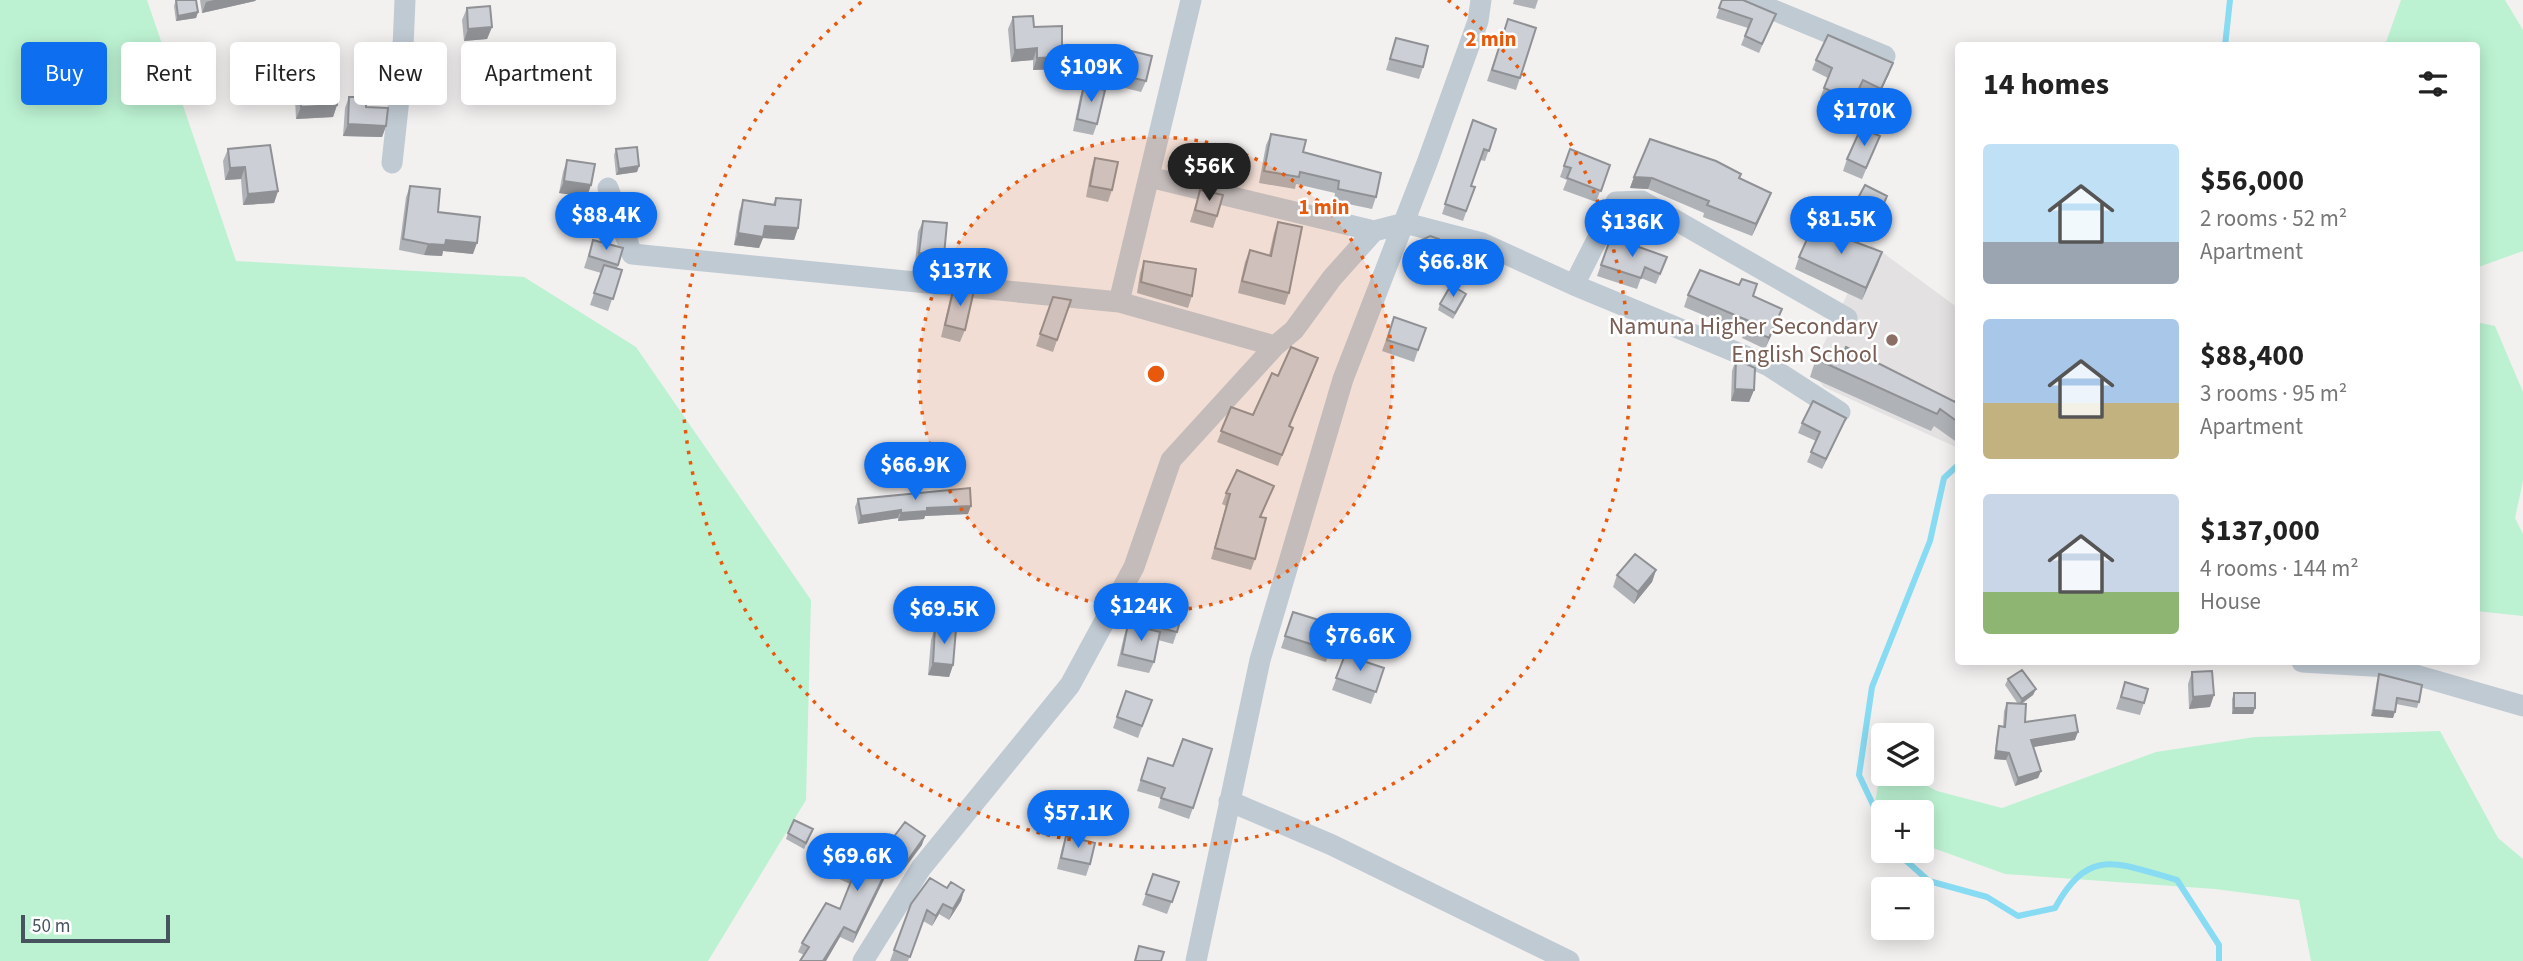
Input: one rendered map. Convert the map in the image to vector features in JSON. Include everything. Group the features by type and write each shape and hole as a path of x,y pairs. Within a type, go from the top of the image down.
{"street":[{"path":"392,163 402,71 405,0"},
{"path":"1119,303 1191,0"},
{"path":"1196,961 1260,660 1339,391 1405,223 1478,21 1481,0"},
{"path":"1749,0 1885,56"},
{"path":"1149,177 1374,231 1405,223 1482,243 1574,285 1767,365 1840,412"},
{"path":"608,188 632,254 1119,303 1275,346"},
{"path":"1574,285 1616,202 1642,201 1847,318"},
{"path":"863,961 921,868 1070,685 1134,567 1171,460 1275,346 1294,330 1332,278 1374,231"},
{"path":"2354,665 2388,667 2523,706"},
{"path":"1229,801 1332,845 1569,961"}],"shaded area":[{"name":"Namuna Higher Secondary English School","path":"1871,244 1955,306 1955,447 1824,387 1811,371"}],"green space":[{"path":"0,0 147,0 161,42 121,42 121,105 183,105 236,261 524,277 636,347 811,600 806,800 708,961 0,961"},
{"path":"2401,0 2505,0 2523,30 2523,251 2480,267 2480,42 2386,42"},
{"path":"2480,323 2495,326 2523,392 2523,481 2515,518 2523,534 2523,616 2480,611"},
{"path":"2440,731 2498,838 2523,859 2523,961 2311,961 2299,900 2215,889 2005,874 1934,848 1934,800 1875,800 1878,786 1927,786 2002,808 2156,752 2255,737"}],"building":[{"path":"176,0 196,0 198,12 178,16"},
{"path":"1722,0 1743,0 1776,14 1762,44 1745,36 1752,19 1719,8"},
{"path":"490,6 492,27 468,29 467,8"},
{"path":"1033,16 1034,27 1062,26 1062,57 1037,58 1037,48 1015,50 1013,17"},
{"path":"1508,19 1536,28 1520,78 1492,70"},
{"path":"1828,35 1893,63 1881,89 1863,80 1853,101 1824,88 1832,68 1816,60"},
{"path":"1396,38 1428,46 1423,67 1390,59"},
{"path":"1123,49 1152,56 1146,81 1117,74"},
{"path":"1084,85 1105,90 1097,124 1077,119"},
{"path":"349,97 354,97 354,105 388,108 386,126 348,124"},
{"path":"301,105 337,105 301,107"},
{"path":"1473,120 1496,129 1489,151 1484,149 1471,186 1475,187 1466,211 1445,204"},
{"path":"1861,128 1880,136 1866,168 1847,159"},
{"path":"1271,134 1306,140 1303,152 1381,173 1376,197 1338,189 1339,181 1300,172 1299,177 1264,171"},
{"path":"1650,139 1716,161 1741,174 1739,178 1771,193 1756,224 1707,205 1709,201 1652,178 1634,177"},
{"path":"270,145 278,191 248,194 245,167 230,168 228,149"},
{"path":"637,147 639,166 619,169 616,149"},
{"path":"1570,149 1610,165 1601,191 1567,178 1571,168 1564,166"},
{"path":"1095,158 1118,162 1112,190 1090,186"},
{"path":"567,160 595,164 591,185 564,181"},
{"path":"1865,185 1887,196 1881,210 1858,198"},
{"path":"410,186 440,189 438,212 480,217 477,243 446,240 445,245 403,239"},
{"path":"1200,190 1223,195 1217,216 1195,210"},
{"path":"776,198 801,200 798,228 765,226 763,237 738,233 743,200 775,205"},
{"path":"923,221 947,223 944,255 919,253"},
{"path":"1278,222 1302,227 1289,293 1242,281 1250,250 1271,256"},
{"path":"1813,226 1882,252 1866,288 1799,257"},
{"path":"1430,236 1439,239 1443,248 1423,257 1416,243"},
{"path":"1611,237 1667,257 1660,274 1645,267 1641,278 1601,265"},
{"path":"593,240 623,248 618,265 589,256"},
{"path":"1144,261 1196,269 1192,296 1141,282"},
{"path":"604,265 622,270 613,299 594,293"},
{"path":"1700,270 1739,285 1742,279 1757,284 1753,296 1782,309 1769,338 1746,327 1749,321 1688,295"},
{"path":"1451,285 1466,294 1455,313 1440,304"},
{"path":"954,287 974,290 965,330 945,325"},
{"path":"1053,297 1071,300 1057,340 1040,334"},
{"path":"1394,317 1426,328 1418,350 1387,340"},
{"path":"1291,347 1318,358 1289,426 1293,428 1282,455 1221,431 1231,407 1253,415 1272,373 1278,376"},
{"path":"1846,347 1955,402 1955,420 1940,409 1937,414 1816,359 1840,361"},
{"path":"1736,359 1755,368 1754,390 1735,389"},
{"path":"1813,401 1846,418 1826,459 1811,452 1820,432 1802,423"},
{"path":"1237,470 1274,486 1260,517 1266,518 1255,559 1215,548 1230,494 1226,493"},
{"path":"970,488 971,506 927,508 927,511 901,513 901,510 861,516 858,499"},
{"path":"1635,554 1656,570 1638,592 1617,575"},
{"path":"1158,603 1183,609 1177,632 1152,626"},
{"path":"1293,612 1338,626 1330,650 1285,636"},
{"path":"1128,624 1160,632 1154,662 1122,654"},
{"path":"935,628 956,629 953,665 933,663"},
{"path":"1345,655 1384,668 1376,692 1336,678"},
{"path":"2022,670 2036,689 2022,699 2008,679"},
{"path":"2212,671 2214,695 2193,697 2192,672"},
{"path":"2379,674 2422,685 2419,702 2397,698 2395,712 2374,710"},
{"path":"2125,682 2148,689 2144,703 2121,697"},
{"path":"1126,691 1152,700 1142,726 1117,717"},
{"path":"2234,693 2255,693 2255,708 2234,708"},
{"path":"2007,703 2026,704 2025,722 2075,715 2078,732 2031,740 2041,771 2018,778 2009,753 1996,751 1999,726 2005,727"},
{"path":"1183,739 1212,749 1193,808 1161,798 1165,788 1141,780 1148,758 1173,766"},
{"path":"794,820 813,829 806,843 788,833"},
{"path":"905,822 925,836 908,860 896,851 856,933 844,927 823,961 800,961 809,947 802,943 826,903 840,909 854,874 841,868 851,846 877,859"},
{"path":"1066,836 1095,843 1090,864 1061,858"},
{"path":"1153,874 1179,882 1172,902 1146,894"},
{"path":"930,878 947,888 951,882 964,890 953,909 943,904 936,916 927,910 910,957 894,950 911,904"},
{"path":"1139,946 1164,952 1161,961 1135,961"}],"waterway":[{"path":"2225,42 2230,0"},
{"path":"1871,800 1859,775 1872,687 1930,541 1944,478 1955,468"},
{"path":"1909,863 1929,881 1987,897 2018,916 2055,908 2080,875 2093,867 2122,865 2177,880 2219,945 2219,961"}],"place":[{"name":"Namuna Higher Secondary English School","path":"1892,340"}]}
